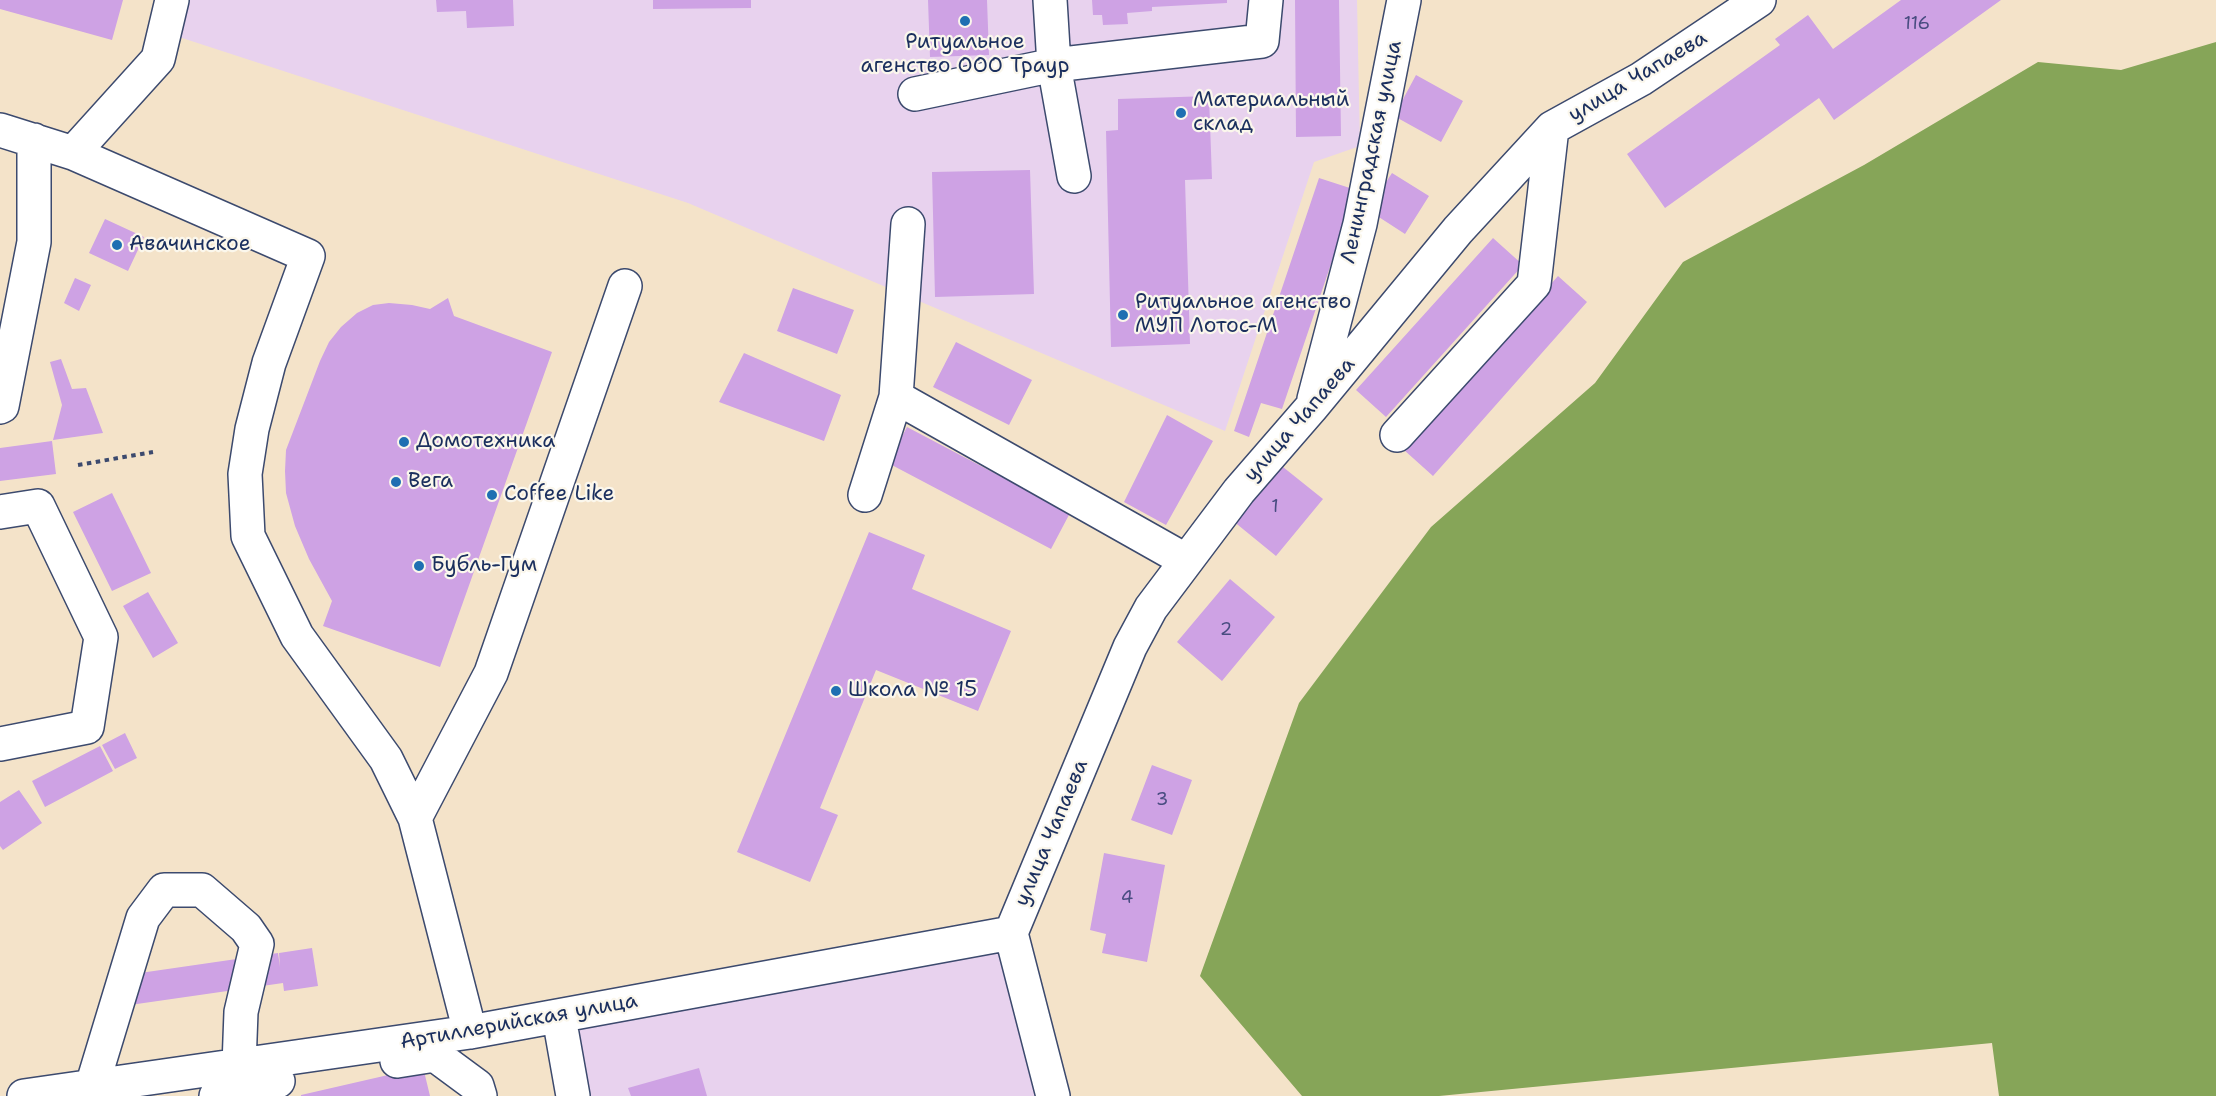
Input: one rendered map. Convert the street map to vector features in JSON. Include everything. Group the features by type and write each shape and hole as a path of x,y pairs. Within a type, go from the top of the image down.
{"street":[{"path":"73,153 158,59 172,0"},
{"path":"1050,0 1054,65 1074,176"},
{"path":"915,94 1054,65 1262,41 1266,0"},
{"name":"Ленинградская улица","path":"1311,408 1360,224 1404,0"},
{"name":"улица Чапаева","path":"1011,933 1130,647 1151,608 1239,491 1311,408 1458,230 1552,128 1641,80 1759,0"},
{"path":"1397,435 1534,284 1552,128"},
{"path":"0,130 73,153 308,256 269,363 252,429 245,474 248,536 297,636 386,759 415,818 470,1032"},
{"path":"0,407 34,242 34,140"},
{"path":"865,495 896,397 908,224"},
{"path":"415,818 491,673 625,286"},
{"path":"896,397 1185,560"},
{"path":"0,512 38,506 101,637 87,728 0,744"},
{"path":"79,1091 143,918 164,890 202,890 246,928 257,944 241,1012 239,1065"},
{"path":"1011,933 1053,1096"},
{"name":"Артиллерийская улица","path":"24,1096 79,1091 239,1065 470,1032 1011,933"},
{"path":"559,1017 573,1096"},
{"path":"216,1096 237,1088 435,1055 477,1086 480,1096"}],"path":[{"path":"78,465 153,452"}],"shaded area":[{"path":"172,0 1357,0 1360,146 1314,162 1225,431 688,203 176,36"},
{"path":"1011,933 1053,1096 556,1096 543,1019"}],"green space":[{"path":"2216,42 2216,1096 1999,1096 1992,1043 1439,1096 1302,1096 1200,976 1299,703 1431,527 1595,383 1683,262 1864,165 2038,62 2121,70"}],"building":[{"path":"0,0 123,0 112,40 0,9"},
{"path":"436,0 513,0 514,26 467,28 466,11 437,12"},
{"path":"653,0 751,0 751,8 653,9"},
{"path":"928,0 987,0 989,55 930,57"},
{"path":"1092,0 1227,0 1227,3 1152,7 1152,11 1127,13 1128,24 1103,25 1102,15 1093,15"},
{"path":"1295,0 1339,0 1341,136 1296,137"},
{"path":"1901,0 2001,0 1834,120 1819,98 1665,208 1627,154 1780,45 1775,39 1808,15 1833,49"},
{"path":"1416,75 1463,101 1441,142 1394,116"},
{"path":"1209,96 1212,179 1185,180 1190,344 1111,347 1106,131 1118,130 1118,99"},
{"path":"1030,170 1034,294 935,297 932,172"},
{"path":"1392,173 1429,196 1405,234 1368,210"},
{"path":"1319,178 1356,190 1282,409 1261,403 1249,437 1234,431"},
{"name":"Авачинское","path":"105,219 144,237 128,271 89,253"},
{"path":"1493,238 1523,265 1386,417 1356,390"},
{"path":"1558,276 1587,302 1433,476 1404,450"},
{"path":"75,278 91,285 79,311 64,303"},
{"path":"793,288 854,310 837,354 777,331"},
{"name":"Вега","path":"448,298 454,316 552,352 440,667 323,626 332,601 309,559 295,526 286,493 285,471 286,450 320,361 329,342 341,327 357,313 373,305 389,303 430,309"},
{"path":"956,342 1032,380 1009,425 933,387"},
{"path":"744,353 841,395 824,441 719,402"},
{"path":"61,359 72,389 86,388 103,433 53,440 62,405 50,362"},
{"path":"1167,415 1213,441 1166,525 1124,502"},
{"path":"907,427 1070,513 1051,549 888,463"},
{"path":"52,441 56,474 0,481 0,448"},
{"path":"1273,459 1323,499 1276,556 1227,516"},
{"path":"112,493 151,573 112,591 73,512"},
{"name":"Школа № 15","path":"869,532 925,555 912,589 1011,631 978,711 876,670 820,808 838,815 810,882 737,852"},
{"path":"1230,579 1275,617 1222,681 1177,642"},
{"path":"148,592 178,643 153,658 123,606"},
{"path":"125,733 137,758 115,769 102,745"},
{"path":"100,746 113,771 45,807 32,781"},
{"path":"1152,765 1192,780 1172,835 1131,820"},
{"path":"19,790 42,823 3,850 0,846 0,802"},
{"path":"1104,853 1165,865 1147,962 1102,953 1106,934 1090,930"},
{"path":"312,948 318,986 284,991 283,983 130,1005 140,973 278,953 280,967 279,953"},
{"path":"423,1067 430,1096 301,1096 301,1095"},
{"path":"699,1068 707,1096 631,1096 628,1088"}],"place":[{"name":"Ритуальное агенство ООО Траур","path":"965,21"},
{"name":"Материальный склад","path":"1181,113"},
{"name":"Авачинское","path":"117,245"},
{"name":"Ритуальное агенство МУП Лотос-М","path":"1123,315"},
{"name":"Домотехника","path":"404,442"},
{"name":"Вега","path":"396,482"},
{"name":"Coffee Like","path":"492,495"},
{"name":"Бубль-Гум","path":"419,566"},
{"name":"Школа № 15","path":"836,691"}]}
